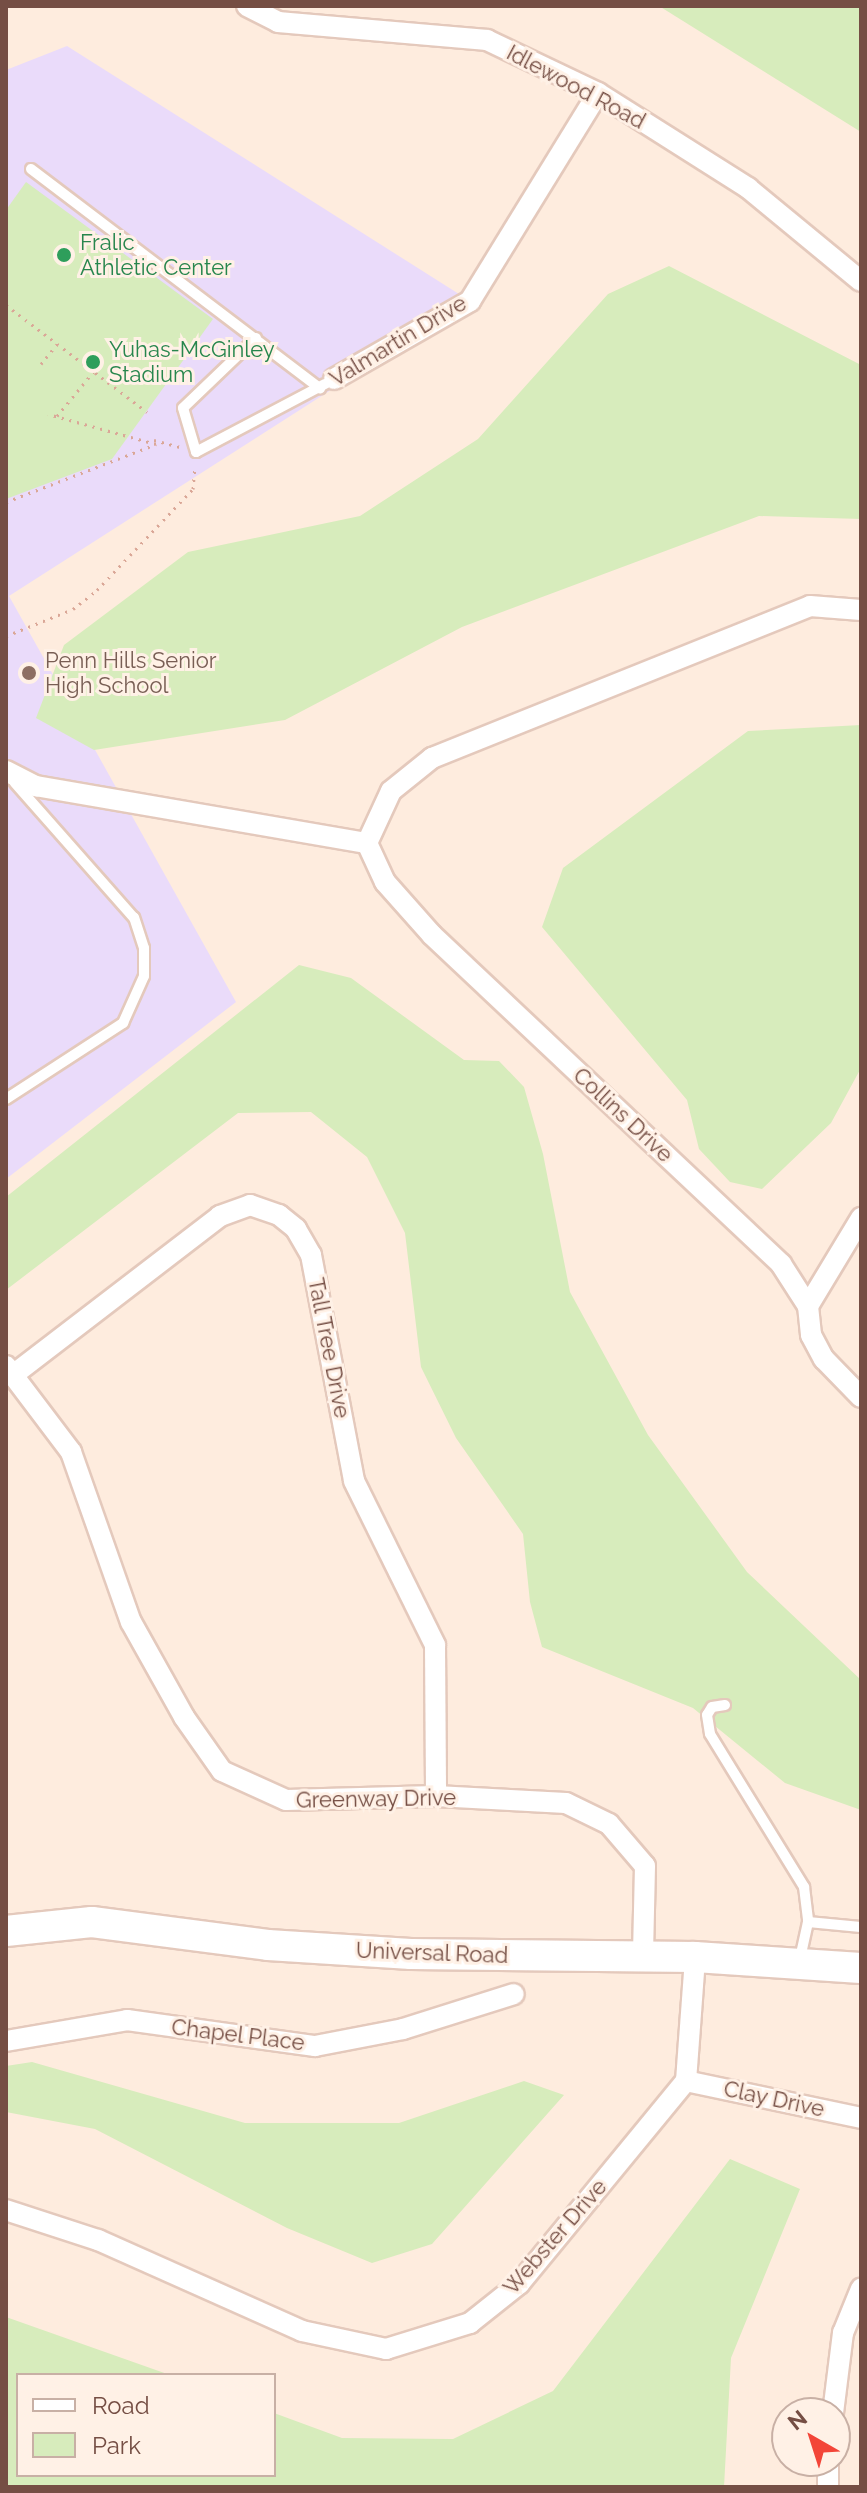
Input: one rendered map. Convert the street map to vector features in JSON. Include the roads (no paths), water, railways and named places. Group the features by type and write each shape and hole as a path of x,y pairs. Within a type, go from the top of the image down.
{"street":[{"name":"Idlewood Road","path":"247,6 278,22 487,40 598,93 748,188 861,281"},
{"name":"Valmartin Drive","path":"327,384 470,301 598,93"},
{"path":"6,772 36,786 367,843 391,791 432,758 810,606 861,610"},
{"name":"Collins Drive","path":"367,843 385,882 432,935 781,1264 808,1306 811,1335 824,1359 861,1397"},
{"name":"Tall Tree Drive","path":"10,1370 220,1216 250,1205 279,1215 296,1229 311,1255 354,1481 435,1645 436,1796"},
{"path":"808,1306 861,1218"},
{"name":"Greenway Drive","path":"10,1370 71,1452 131,1622 184,1717 222,1771 286,1800 436,1796 566,1803 609,1824 645,1866 643,1957"},
{"name":"Universal Road","path":"6,1931 92,1922 284,1946 695,1957 861,1968"},
{"path":"686,2081 695,1957"},
{"name":"Chapel Place","path":"6,2041 127,2020 315,2046 403,2029 514,1994"},
{"name":"Clay Drive","path":"686,2081 861,2118"},
{"name":"Webster Drive","path":"6,2210 98,2240 302,2331 386,2349 470,2323 519,2284 686,2081"},
{"path":"835,2397 843,2333 861,2289"}],"lane":[{"path":"31,169 256,338 327,384"},
{"name":"Valmartin Drive","path":"256,338 183,408 196,452 327,384"},
{"path":"6,772 134,918 144,948 144,976 123,1023 6,1099"},
{"path":"725,1705 712,1707 707,1715 710,1734 804,1887 808,1922 798,1964"},
{"path":"808,1922 861,1927"}],"place":[{"name":"Fralic Athletic Center","path":"64,255"},
{"name":"Yuhas-McGinley Stadium","path":"93,362"},
{"name":"Penn Hills Senior High School","path":"29,673"}]}
